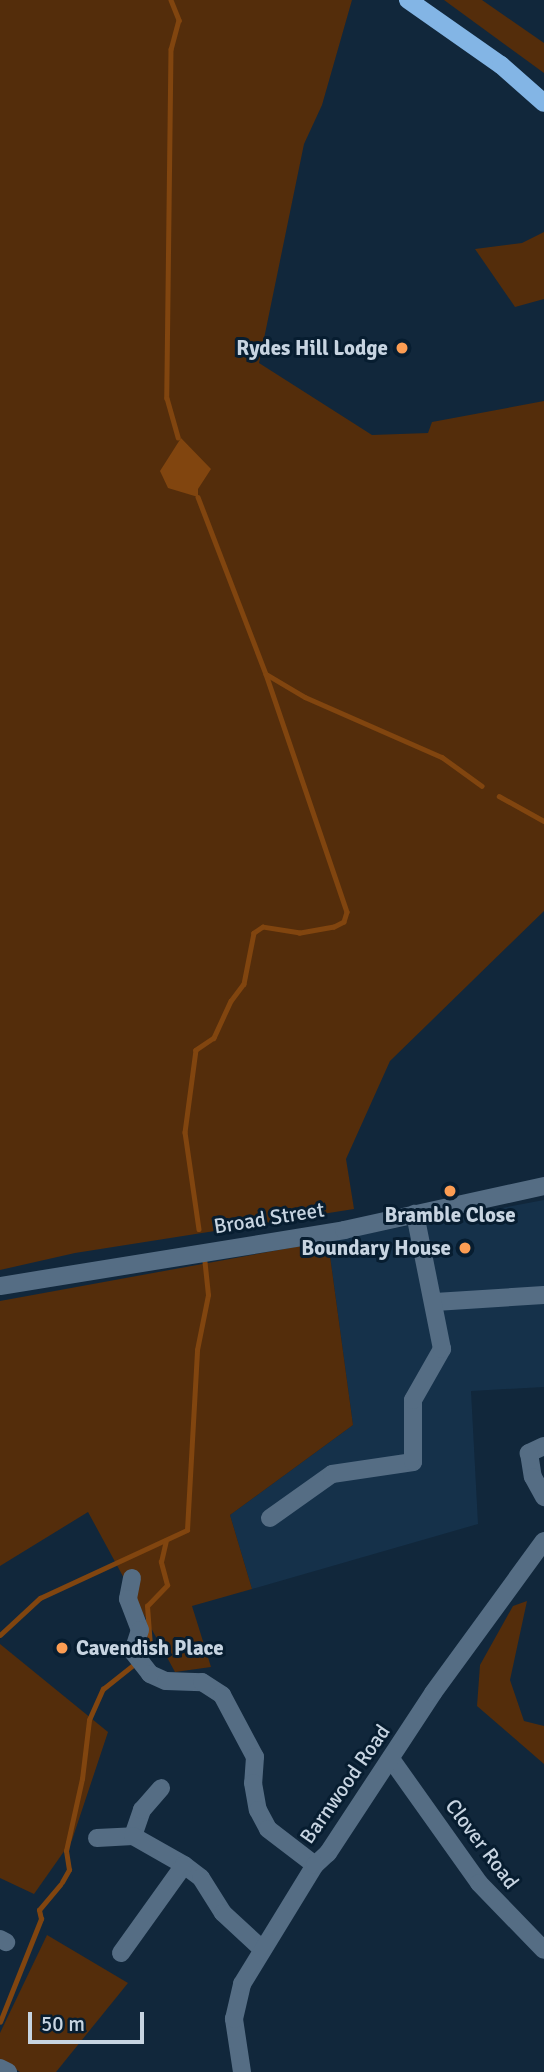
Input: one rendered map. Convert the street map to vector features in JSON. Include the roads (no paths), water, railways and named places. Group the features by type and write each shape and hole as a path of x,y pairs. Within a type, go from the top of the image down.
{"main road":[{"path":"408,0 501,65 544,103"}],"street":[{"name":"Broad Street","path":"0,1286 415,1214 544,1186"},
{"path":"270,1518 332,1474 413,1462 413,1399 442,1349 435,1302 415,1214"},
{"path":"435,1302 544,1295"},
{"path":"544,1446 529,1453 533,1477 544,1497"},
{"name":"Barnwood Road","path":"242,2072 235,2040 237,1996 263,1950 315,1866 328,1853 544,1541"},
{"path":"132,1578 128,1599 140,1630 133,1652 150,1674 166,1681 202,1682 222,1695 255,1757 253,1783 258,1810 268,1829 315,1866"},
{"name":"Clover Road","path":"391,1759 479,1883 544,1950"},
{"path":"133,1836 142,1810 161,1788"},
{"path":"97,1839 133,1836 184,1865 201,1878 223,1913 263,1950"},
{"path":"121,1953 184,1865"},
{"path":"0,2068 8,2072"}],"waterway":[{"path":"171,0 179,20 171,49 167,398 178,437"},
{"path":"198,497 266,674 347,912 344,922 334,927 300,933 263,927 254,933 244,984 231,1001 214,1038 196,1050 185,1132 199,1229"},
{"path":"266,674 305,697 442,757 482,786"},
{"path":"499,796 544,821"},
{"path":"0,1635 40,1598 187,1530 197,1350 208,1295 204,1259"},
{"path":"143,1656 150,1646 147,1606 167,1585 161,1562 166,1541"},
{"path":"62,1882 69,1870 66,1851 82,1779 89,1720 103,1689 137,1662"},
{"path":"0,2022 41,1919 39,1910 60,1885"}],"place":[{"name":"Rydes Hill Lodge","path":"402,348"},
{"name":"Bramble Close","path":"450,1191"},
{"name":"Boundary House","path":"465,1248"},
{"name":"Cavendish Place","path":"62,1648"}]}
